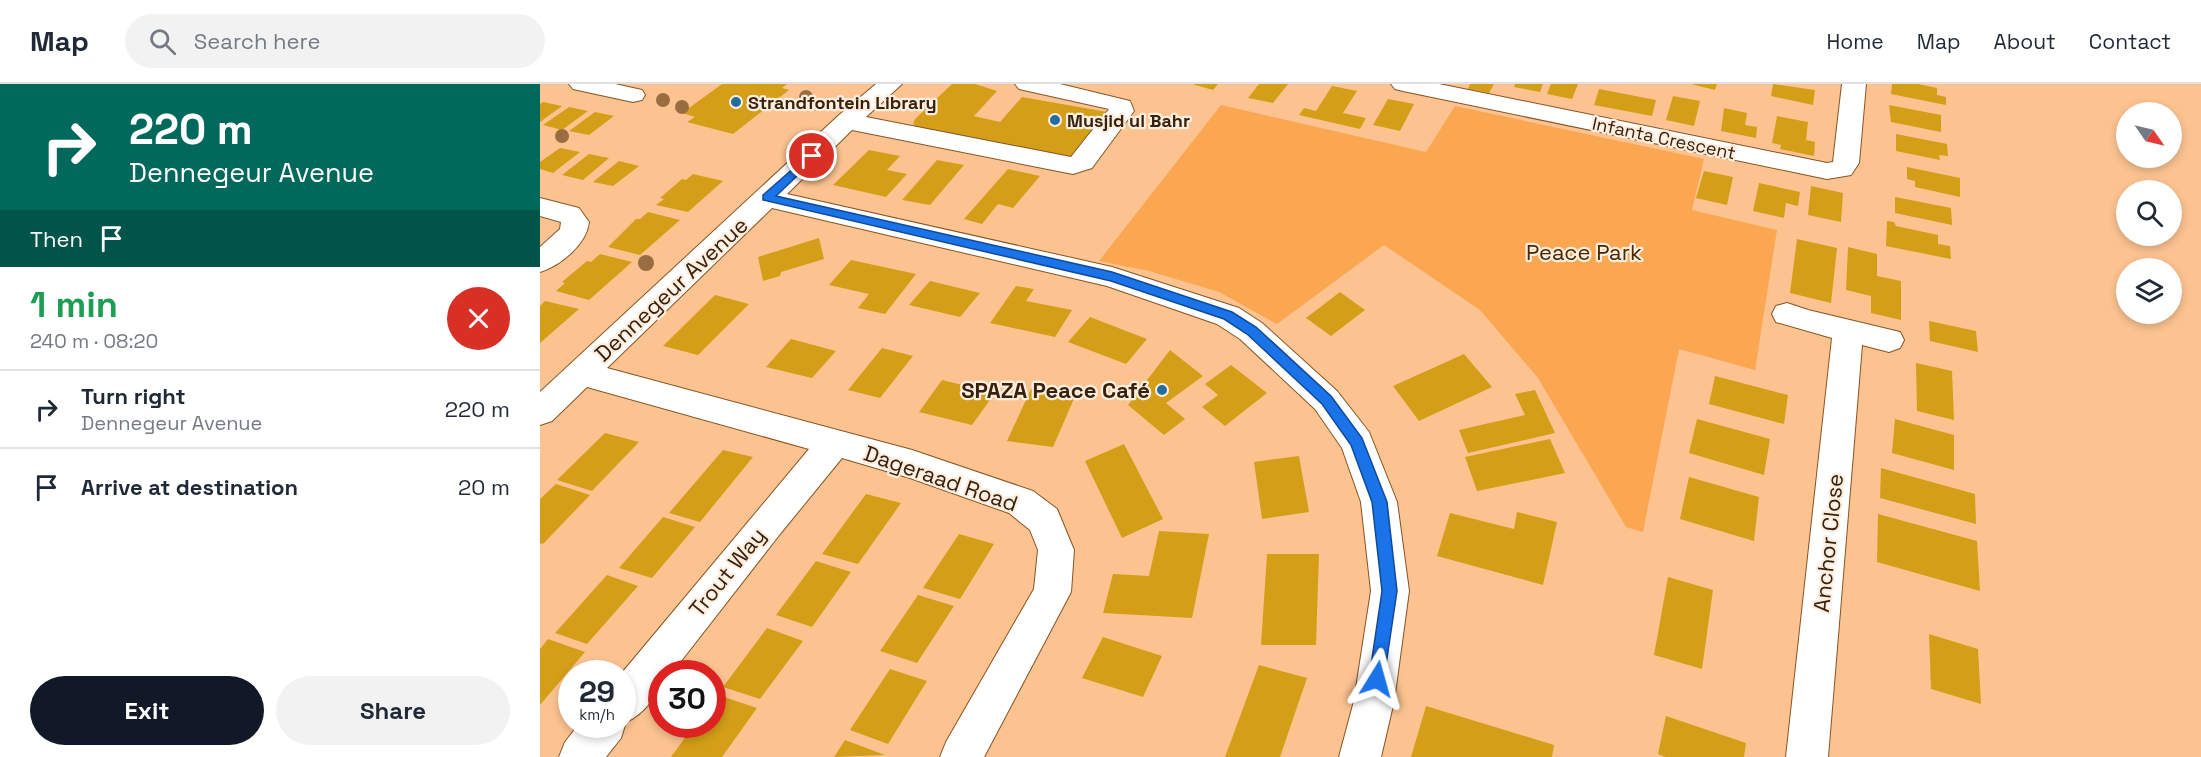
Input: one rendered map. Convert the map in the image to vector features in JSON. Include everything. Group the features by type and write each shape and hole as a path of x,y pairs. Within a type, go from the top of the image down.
{"street":[{"path":"581,84 633,95"},
{"path":"847,121 1073,166 1083,162 1122,111 1118,104 1027,84"},
{"name":"Infanta Crescent","path":"1403,84 1827,171 1842,169 1846,163 1854,84"},
{"name":"Dennegeur Avenue","path":"540,412 884,86"},
{"path":"767,198 1112,277 1228,316 1251,331 1326,400 1357,442 1379,502 1390,591 1374,701 1360,757"},
{"path":"540,207 571,215 576,227 572,235 540,262"},
{"path":"1787,314 1802,320 1889,340"},
{"name":"Anchor Close","path":"1807,757 1848,330"},
{"name":"Dageraad Road","path":"581,373 912,464 1021,502 1044,520 1056,550 1052,592 961,757"},
{"name":"Trout Way","path":"636,687 767,523 835,443"},
{"path":"580,757 595,738"}],"green space":[{"name":"Peace Park","path":"1221,105 1426,152 1455,106 1704,159 1692,210 1777,230 1755,370 1679,349 1643,532 1626,527 1538,378 1480,310 1384,245 1277,324 1219,292 1149,271 1099,261"}],"building":[{"name":"Strandfontein Library","path":"722,84 787,84 782,88 789,90 733,134 687,122 695,117 682,113"},
{"name":"Musjid ul Bahr","path":"952,84 975,84 997,91 974,116 1000,122 1022,97 1113,113 1076,159 919,128 913,124 915,119"},
{"path":"1192,84 1218,84 1213,90"},
{"path":"1259,84 1288,84 1273,103 1248,98"},
{"path":"1470,84 1494,84 1489,93 1468,89"},
{"path":"1515,84 1543,84 1540,92 1514,87"},
{"path":"1551,84 1578,84 1572,99 1547,94"},
{"path":"1691,84 1717,84 1715,90"},
{"path":"1773,84 1815,90 1813,105 1771,96"},
{"path":"1892,84 1918,84 1937,88 1937,95 1946,97 1946,105 1891,94"},
{"path":"1332,86 1357,91 1343,113 1366,118 1360,129 1299,115 1304,108 1316,111"},
{"path":"1599,89 1656,100 1652,116 1594,105"},
{"path":"1673,96 1700,101 1694,126 1666,120"},
{"path":"1388,99 1414,104 1400,131 1373,125"},
{"path":"543,102 562,106 540,122 540,104"},
{"path":"1889,105 1941,115 1941,132 1891,122"},
{"path":"569,107 588,111 562,130 543,125"},
{"path":"1724,108 1747,113 1745,125 1757,127 1756,138 1721,131"},
{"path":"595,112 614,116 589,135 569,131"},
{"path":"1777,116 1808,122 1806,140 1815,142 1814,156 1780,149 1781,145 1772,143"},
{"path":"1896,134 1947,144 1948,156 1939,155 1940,160 1896,151"},
{"path":"560,148 580,152 553,173 540,169 540,162"},
{"path":"869,150 900,156 887,170 907,174 886,197 833,185"},
{"path":"589,154 609,158 583,180 562,175"},
{"path":"937,160 964,165 930,205 902,200"},
{"path":"619,161 639,166 613,186 593,182"},
{"path":"1907,167 1960,178 1960,197 1915,187 1915,181 1907,179"},
{"path":"1008,169 1040,176 1013,208 998,204 982,224 964,219"},
{"path":"1704,171 1733,177 1727,205 1696,198"},
{"path":"693,174 723,181 688,212 656,205 664,199 660,198 682,179 686,180"},
{"path":"1759,183 1800,192 1798,206 1786,203 1784,218 1753,211"},
{"path":"1811,186 1843,193 1841,222 1808,215"},
{"path":"1895,197 1951,208 1952,225 1895,213"},
{"path":"648,212 680,220 640,255 608,247 636,219 640,219"},
{"path":"1887,221 1894,222 1896,226 1938,235 1938,244 1950,246 1951,259 1886,246"},
{"path":"819,238 824,259 781,272 780,276 763,281 758,257"},
{"path":"1797,239 1837,248 1831,303 1790,293"},
{"path":"1848,247 1877,254 1877,276 1901,281 1901,320 1871,313 1871,296 1846,290"},
{"path":"600,254 632,262 589,300 556,291 565,283 562,282 587,261 591,262"},
{"path":"851,260 916,274 885,314 858,308 869,294 829,285"},
{"path":"930,281 980,293 960,317 909,305"},
{"path":"1016,286 1034,289 1026,301 1072,310 1055,337 990,323"},
{"path":"1340,292 1365,310 1331,336 1306,318"},
{"path":"715,295 749,304 698,355 663,346"},
{"path":"545,301 579,309 540,343 540,306"},
{"path":"1090,317 1147,339 1126,364 1068,342"},
{"path":"1929,321 1976,331 1978,352 1930,341"},
{"path":"791,339 836,351 812,378 766,367"},
{"path":"882,348 913,356 880,398 848,390"},
{"name":"SPAZA Peace Café","path":"1170,350 1203,376 1166,403 1185,419 1164,435 1128,405"},
{"path":"1464,354 1492,387 1419,421 1393,386"},
{"path":"1916,363 1952,371 1954,420 1917,411"},
{"path":"1231,365 1267,393 1225,426 1202,407 1218,395 1205,384"},
{"path":"1715,376 1788,395 1784,424 1709,404"},
{"path":"942,380 995,393 972,425 919,412"},
{"path":"1031,389 1076,394 1053,447 1007,441"},
{"path":"1535,390 1555,433 1468,453 1459,430 1525,415 1515,394"},
{"path":"1697,419 1770,439 1764,475 1689,453"},
{"path":"1895,419 1954,435 1954,470 1892,453"},
{"path":"605,433 639,442 592,491 557,480"},
{"path":"1550,439 1565,473 1477,491 1465,457"},
{"path":"1124,444 1163,519 1122,538 1085,461"},
{"path":"723,450 753,457 700,522 669,513"},
{"path":"1299,456 1309,512 1262,519 1254,462"},
{"path":"1881,468 1975,494 1976,524 1880,498"},
{"path":"1689,477 1759,497 1754,541 1680,519"},
{"path":"556,484 590,495 543,544 540,543 540,499"},
{"path":"866,494 901,503 858,564 822,554"},
{"path":"1517,512 1557,522 1543,585 1437,556 1450,513 1514,529"},
{"path":"1878,514 1977,541 1980,591 1877,562"},
{"path":"663,517 695,527 652,578 619,568"},
{"path":"1159,531 1209,534 1192,618 1103,613 1113,574 1149,576"},
{"path":"959,534 994,544 960,599 923,588"},
{"path":"1267,554 1319,554 1316,645 1261,645"},
{"path":"816,561 851,572 812,627 776,615"},
{"path":"607,575 638,586 587,644 555,633"},
{"path":"1668,577 1713,590 1702,669 1654,655"},
{"path":"918,595 954,606 917,663 880,651"},
{"path":"767,628 803,641 760,699 726,688 726,683"},
{"path":"1929,634 1978,649 1981,704 1931,689"},
{"path":"1103,637 1162,656 1143,697 1082,678"},
{"path":"548,639 585,652 578,660 558,660 558,684 540,705 540,649"},
{"path":"1259,665 1307,678 1280,757 1225,757"},
{"path":"890,669 927,681 888,744 850,730"},
{"path":"726,698 757,708 722,757 671,757 685,738 726,738"},
{"path":"1426,706 1554,745 1552,757 1411,757"},
{"path":"1666,716 1746,743 1744,757 1665,757 1658,754"},
{"path":"845,740 885,755 834,757"}],"place":[{"name":"Strandfontein Library","path":"736,102"},
{"name":"Musjid ul Bahr","path":"1055,120"},
{"name":"SPAZA Peace Café","path":"1162,390"}],"route":[{"path":"812,156 767,198 846,218 1112,277 1152,289 1228,316 1251,331 1311,386 1326,400 1357,442 1379,502 1390,591 1377,679"}]}
